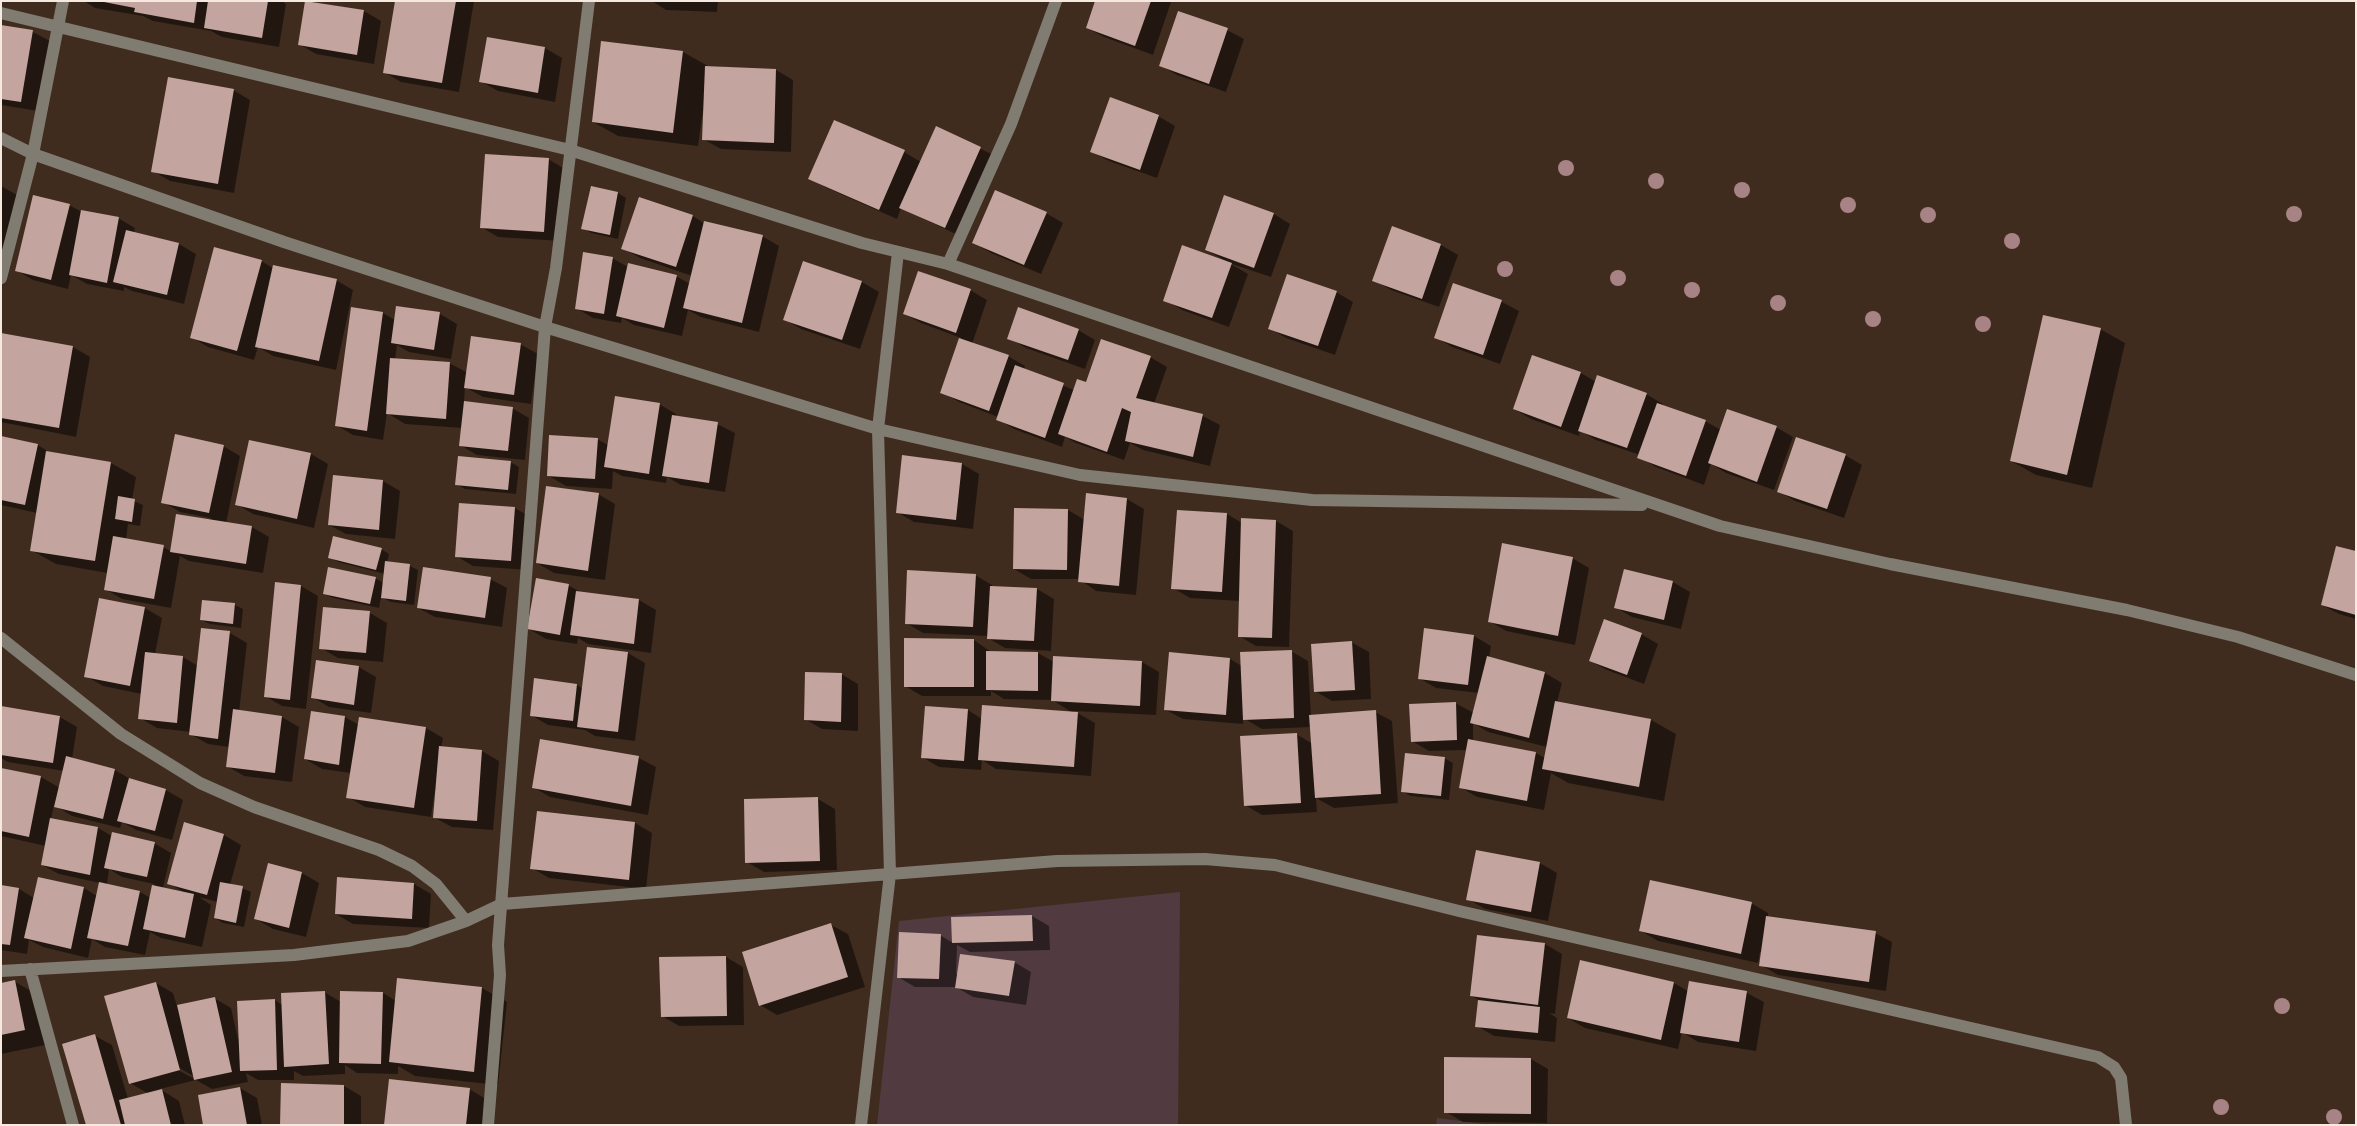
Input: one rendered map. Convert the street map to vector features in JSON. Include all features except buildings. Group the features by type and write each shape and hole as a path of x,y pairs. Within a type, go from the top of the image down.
{"street":[{"path":"1,278 32,154 63,1"},
{"path":"488,1125 500,975 498,945 544,327 556,268 589,1"},
{"path":"948,264 1010,124 1056,1"},
{"path":"1,12 570,150 862,244 948,264 1720,526 1890,564 2127,610 2238,637 2356,675"},
{"path":"1,138 32,154 284,242 544,327 878,429 1080,476 1312,500 1654,505"},
{"path":"861,1125 890,874 878,429 898,252"},
{"path":"1,638 122,734 200,783 254,807 379,850 412,866 436,884 466,922"},
{"path":"1,971 294,955 408,941 466,922 502,904 1057,861 1205,859 1275,865 1459,911 2098,1057 2114,1067 2121,1078 2126,1125"},
{"path":"30,969 73,1125"}],"shaded area":[{"path":"1180,892 1178,1125 877,1125 899,921"},
{"path":"1437,1118 1491,1125 1436,1125"}]}
